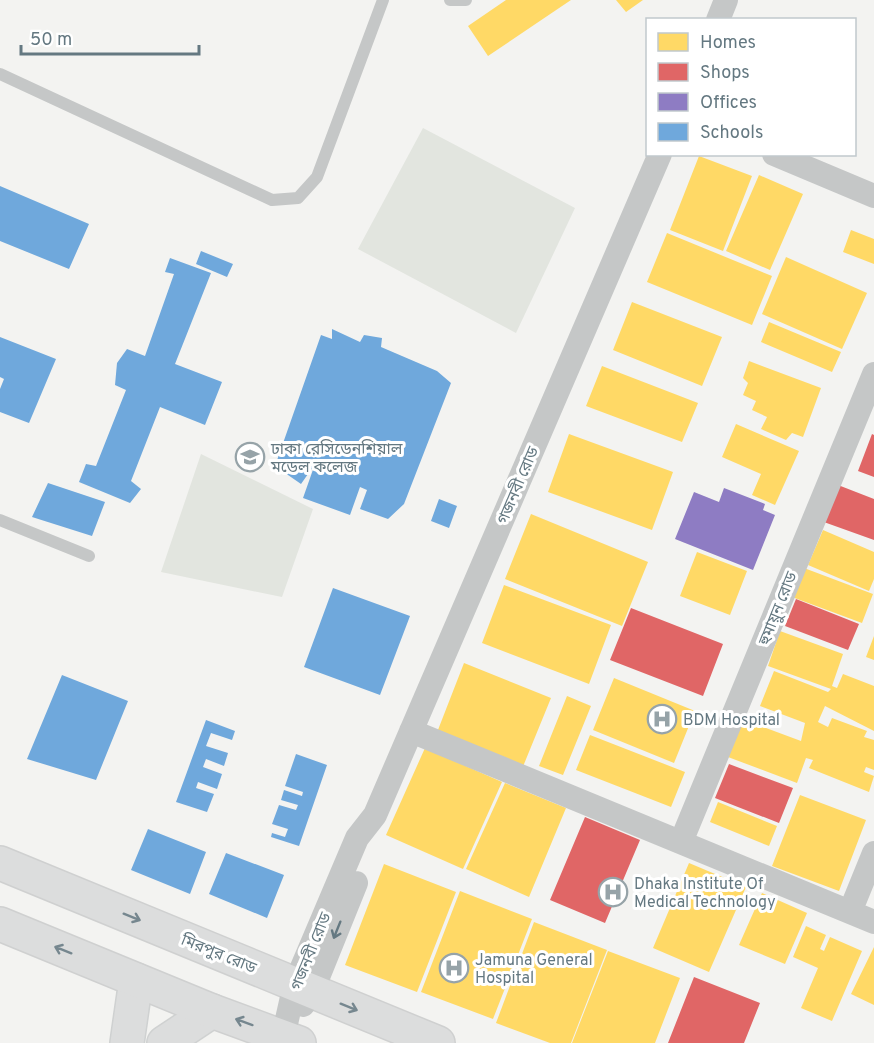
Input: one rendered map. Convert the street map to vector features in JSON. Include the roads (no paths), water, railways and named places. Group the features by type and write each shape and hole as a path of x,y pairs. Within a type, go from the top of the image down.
{"main road":[{"name":"মিরপুর রোড","path":"0,863 438,1043"},
{"path":"0,924 212,1011 291,1040"},
{"path":"127,1043 136,980"},
{"path":"164,1043 212,1011"}],"street":[{"path":"719,18 726,0"},
{"name":"গজনবী রোড","path":"291,1040 303,988 357,838 375,815 659,156"},
{"path":"779,156 874,196"},
{"name":"হুমায়ুন রোড","path":"681,842 866,414 874,374"},
{"path":"411,731 874,922"},
{"path":"850,912 874,853"}],"lane":[{"path":"0,74 272,200 298,198 317,177 383,0"},
{"path":"450,0 466,0"},
{"path":"0,520 89,556"}],"place":[{"name":"ঢাকা রেসিডেনশিয়াল মডেল কলেজ","path":"250,457"},
{"name":"BDM Hospital","path":"662,719"},
{"name":"Dhaka Institute Of Medical Technology","path":"613,892"},
{"name":"Jamuna General Hospital","path":"454,968"}]}
